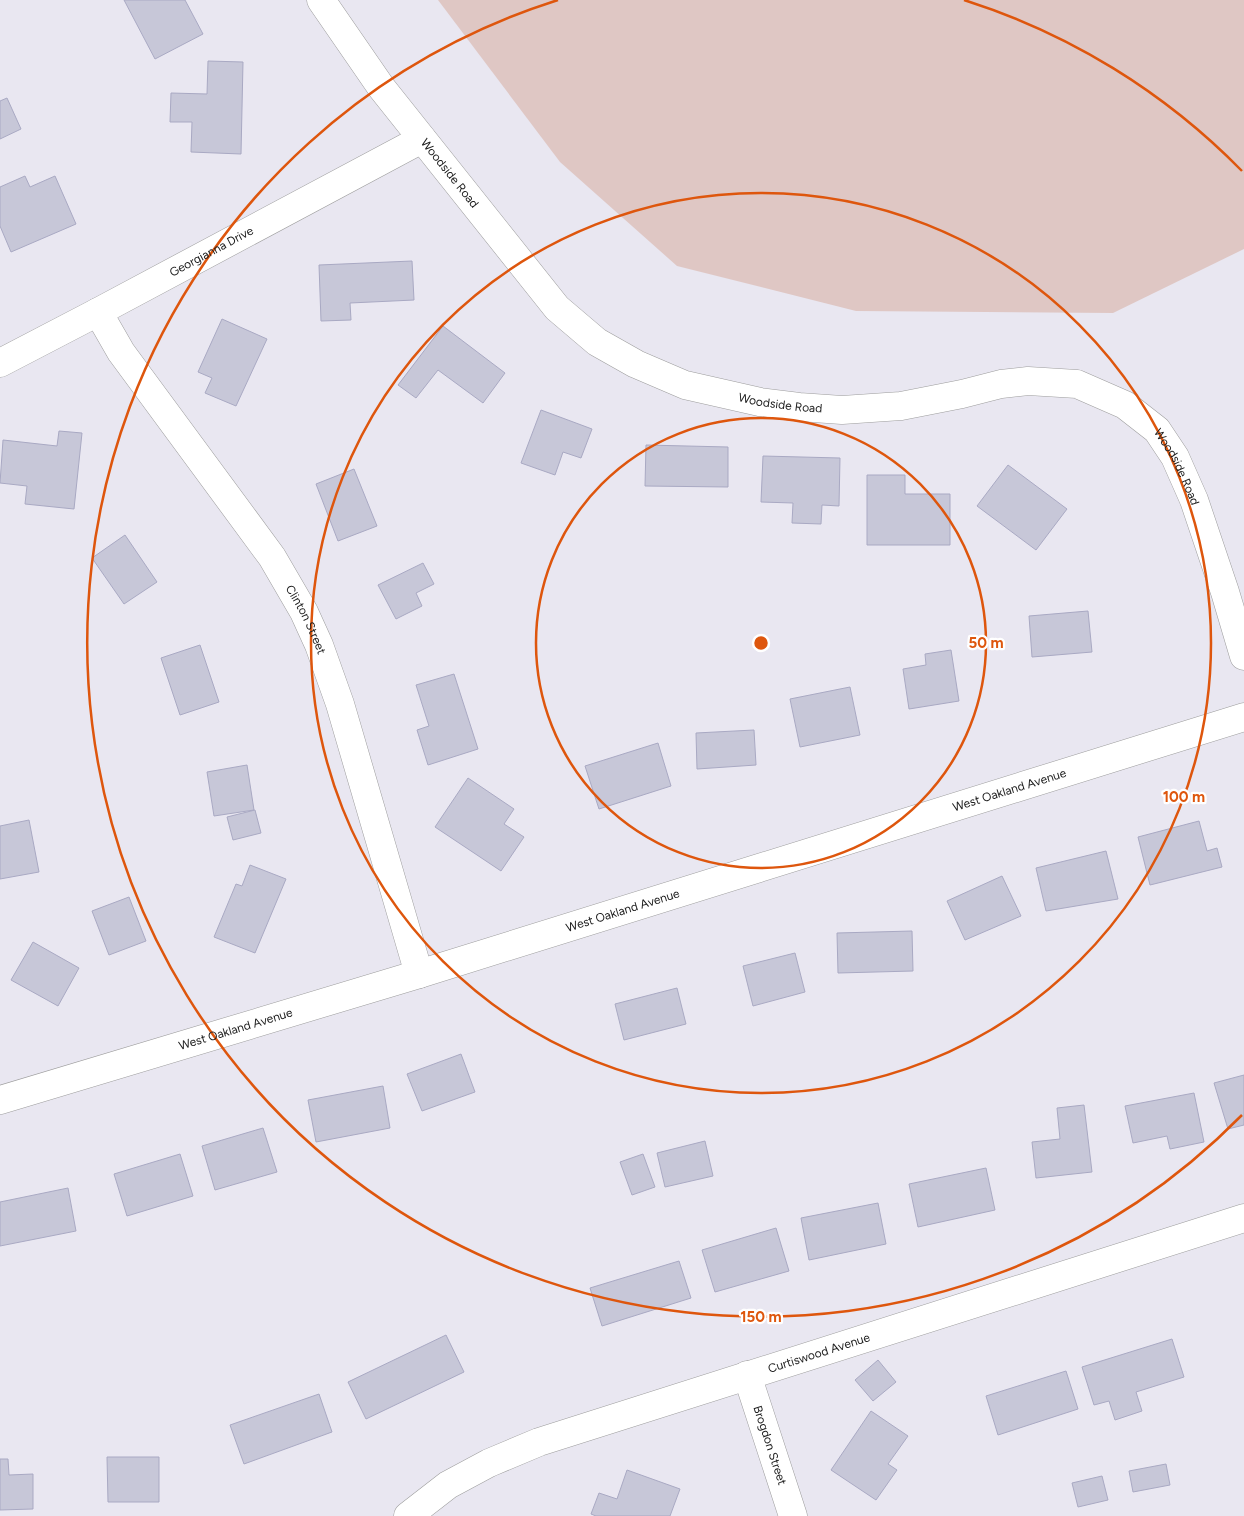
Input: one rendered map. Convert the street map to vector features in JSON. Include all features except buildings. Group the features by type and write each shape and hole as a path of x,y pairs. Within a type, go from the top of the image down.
{"street":[{"name":"Woodside Road","path":"321,0 381,87 557,308 597,342 636,364 685,386 760,402 842,410 901,406 1001,384 1028,381 1077,384 1126,405 1157,430 1175,457 1194,500 1244,656"},
{"name":"Georgianna Drive","path":"0,363 422,139"},
{"name":"Clinton Street","path":"98,312 121,352 272,556 304,612 340,704 419,974"},
{"name":"West Oakland Avenue","path":"0,1100 419,974 1244,717"},
{"name":"Curtiswood Avenue","path":"408,1516 448,1485 489,1462 549,1438 1244,1218"},
{"name":"Brogdon Street","path":"747,1375 793,1516"}],"shaded area":[{"path":"438,0 1244,0 1244,249 1113,313 856,311 677,266 560,162"}]}
